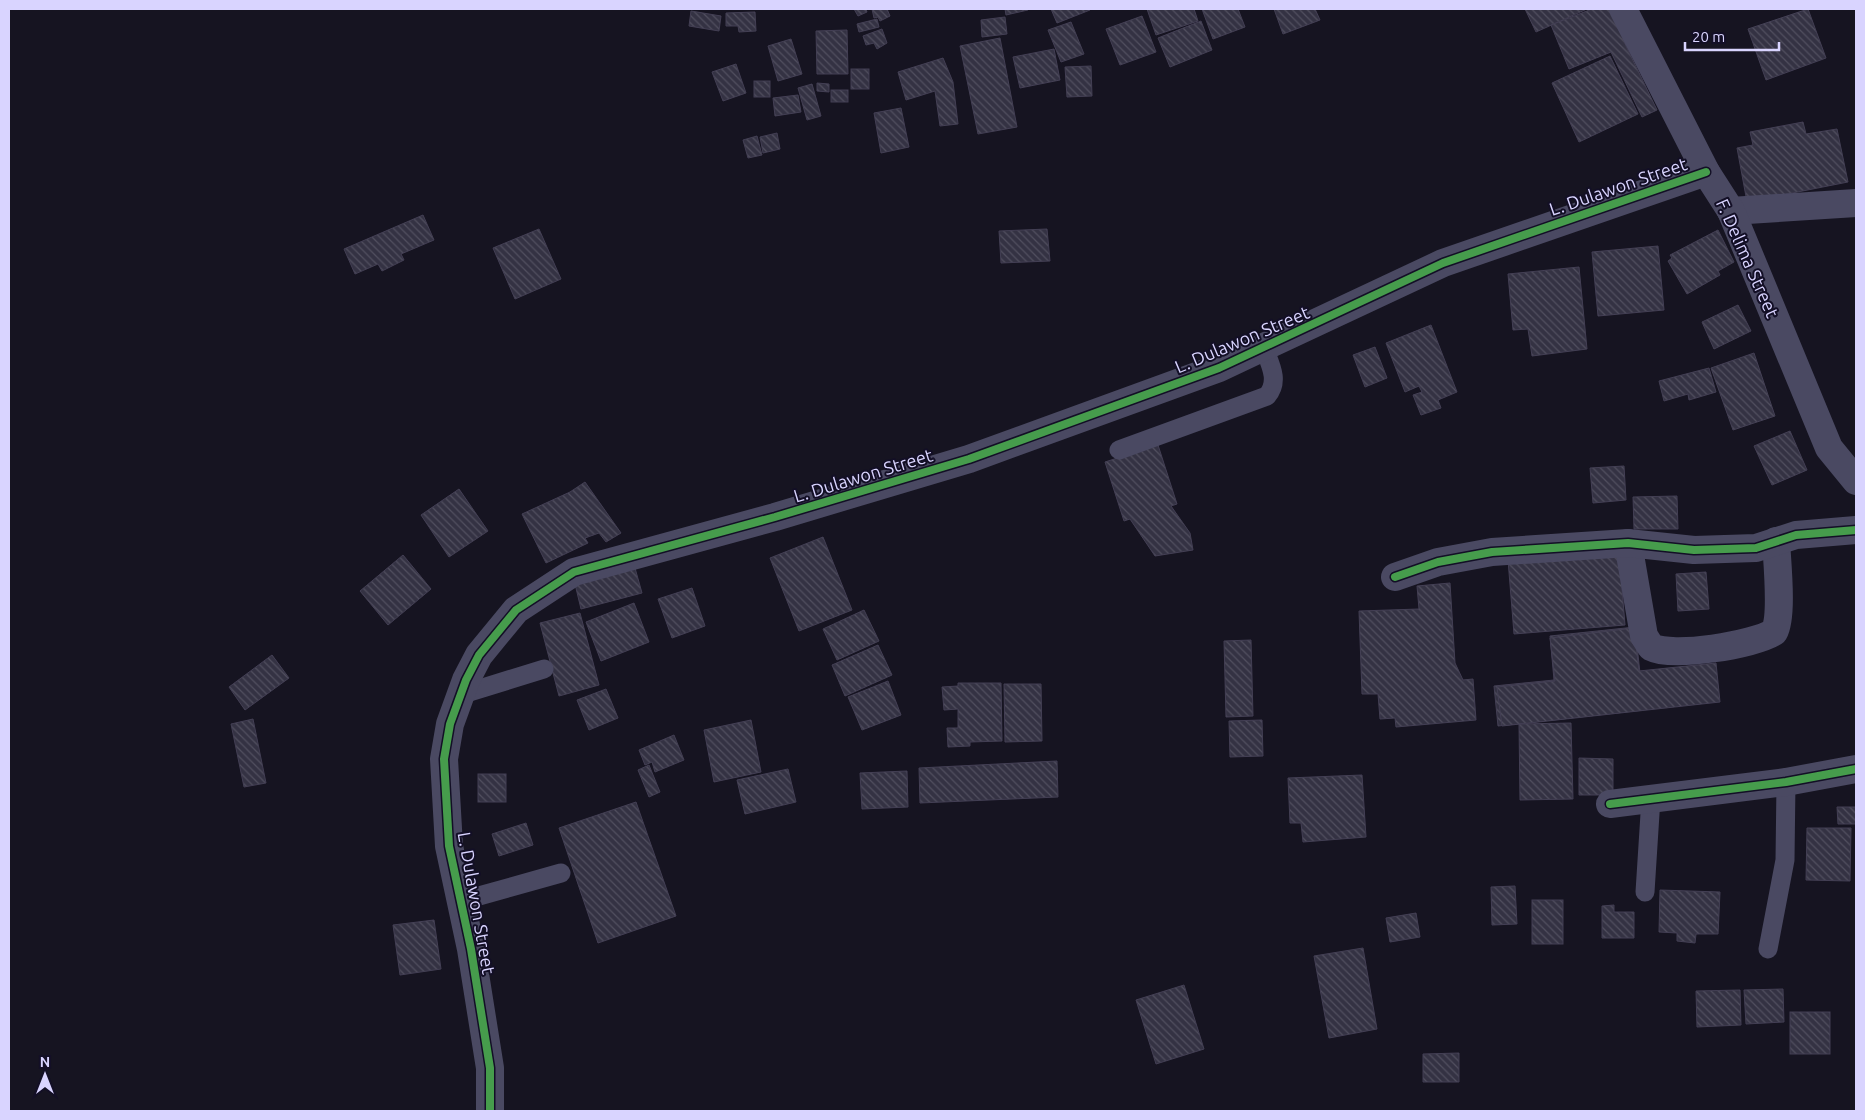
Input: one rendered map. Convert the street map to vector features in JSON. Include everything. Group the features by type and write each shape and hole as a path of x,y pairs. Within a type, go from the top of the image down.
{"street":[{"name":"F. Delima Street","path":"1623,9 1706,172 1731,210 1829,448 1856,481"},
{"name":"L. Dulawon Street","path":"490,1111 490,1068 471,949 449,846 444,759 450,724 460,695 479,655 516,610 574,572 775,517 969,459 1219,368 1443,263 1530,236 1706,172"},
{"path":"1731,210 1856,204"},
{"path":"1395,576 1438,562 1492,552 1628,543 1694,550 1756,548 1796,535 1856,530"},
{"path":"1628,543 1644,636 1651,648 1669,652 1734,645 1774,632 1777,627 1778,609 1776,541"},
{"path":"1610,804 1786,782 1830,779 1856,769"}],"lane":[{"path":"1119,450 1266,396 1274,384 1274,377 1264,348"},
{"path":"460,695 544,669"},
{"path":"1768,949 1785,860 1786,782"},
{"path":"1645,892 1651,798"},
{"path":"461,901 561,873"}],"building":[{"path":"854,9 866,9 867,12 858,16"},
{"path":"872,9 887,9 890,16 880,21 878,17 874,18"},
{"path":"1005,9 1028,9 1028,10 1006,15"},
{"path":"1051,9 1089,9 1090,10 1057,23"},
{"path":"1147,9 1194,9 1198,21 1156,35"},
{"path":"1202,9 1238,9 1245,27 1213,39"},
{"path":"1274,9 1315,9 1320,20 1283,34"},
{"path":"1525,9 1587,9 1536,32"},
{"path":"1592,9 1612,9 1626,46 1657,110 1642,117 1611,52 1569,69 1551,25"},
{"path":"1808,9 1826,58 1766,80 1748,29"},
{"path":"691,11 721,16 719,31 689,26"},
{"path":"755,12 756,31 739,32 738,26 726,26 726,13"},
{"path":"1142,16 1156,52 1120,65 1106,29"},
{"path":"1005,17 1007,34 982,37 981,20"},
{"path":"877,19 879,27 859,32 857,24"},
{"path":"1201,21 1212,50 1170,67 1158,38"},
{"path":"1071,22 1084,54 1061,62 1048,30"},
{"path":"882,29 887,43 877,49 874,43 866,45 863,36"},
{"path":"847,30 848,74 817,74 816,31"},
{"path":"1000,38 1017,127 978,134 960,46"},
{"path":"791,39 802,74 778,81 768,46"},
{"path":"1054,49 1060,80 1020,88 1013,57"},
{"path":"1610,56 1638,114 1579,142 1552,83"},
{"path":"943,58 953,82 958,124 940,126 935,91 906,100 898,72"},
{"path":"736,64 746,93 723,101 712,72"},
{"path":"1091,66 1092,96 1067,97 1065,67"},
{"path":"851,69 869,69 869,89 851,89"},
{"path":"754,81 770,81 770,97 754,97"},
{"path":"817,83 829,84 829,92 817,91"},
{"path":"812,84 821,116 807,120 798,88"},
{"path":"831,90 848,90 848,102 831,102"},
{"path":"798,95 801,112 775,116 773,98"},
{"path":"901,108 909,147 881,153 874,113"},
{"path":"1803,122 1806,134 1837,129 1848,182 1747,202 1737,148 1753,145 1750,132"},
{"path":"777,133 780,149 763,153 760,137"},
{"path":"757,136 762,155 748,158 743,140"},
{"path":"423,215 434,240 401,254 404,260 382,271 378,264 355,274 344,249"},
{"path":"539,229 561,279 515,299 493,248"},
{"path":"1047,229 1050,261 1001,263 999,231"},
{"path":"1718,230 1734,262 1718,271 1720,275 1687,294 1668,261 1672,258 1670,255"},
{"path":"1658,246 1664,310 1598,316 1592,252"},
{"path":"1579,267 1587,349 1532,356 1528,329 1513,330 1508,274"},
{"path":"1738,305 1751,331 1714,349 1702,322"},
{"path":"1431,325 1457,392 1438,400 1441,408 1421,415 1413,395 1422,392 1419,386 1405,392 1386,343"},
{"path":"1375,347 1387,378 1365,387 1353,355"},
{"path":"1754,353 1775,416 1733,430 1711,368"},
{"path":"1709,368 1716,392 1689,400 1688,394 1664,401 1659,381"},
{"path":"1790,431 1807,470 1772,485 1754,446"},
{"path":"1158,445 1177,504 1171,506 1190,533 1193,550 1155,556 1130,519 1124,521 1105,462"},
{"path":"1624,466 1626,500 1593,503 1590,468"},
{"path":"585,482 621,533 606,542 599,533 585,538 588,543 546,563 522,514 570,492"},
{"path":"459,489 488,531 449,557 421,515"},
{"path":"1677,496 1678,529 1634,529 1633,497"},
{"path":"823,537 852,610 799,631 770,558"},
{"path":"1619,552 1625,625 1514,634 1508,560"},
{"path":"403,555 431,589 388,625 360,591"},
{"path":"635,568 642,593 581,609 575,584"},
{"path":"1706,572 1709,609 1678,611 1676,574"},
{"path":"1450,583 1455,663 1463,680 1473,679 1476,720 1396,727 1395,718 1380,719 1378,694 1362,694 1359,611 1419,609 1417,586"},
{"path":"692,588 705,626 672,638 658,599"},
{"path":"634,603 649,642 601,661 586,622"},
{"path":"864,610 879,641 837,660 823,629"},
{"path":"580,613 599,685 559,696 540,623"},
{"path":"1635,627 1644,710 1498,726 1494,686 1554,680 1550,636"},
{"path":"1634,628 1639,671 1716,663 1720,702 1502,726 1497,687 1555,681 1550,638"},
{"path":"1251,640 1253,716 1226,717 1224,641"},
{"path":"878,645 892,675 845,696 832,665"},
{"path":"272,655 289,678 245,710 229,687"},
{"path":"888,681 901,715 862,730 848,697"},
{"path":"958,683 1001,683 1002,741 970,742 970,746 948,747 947,728 958,728 958,709 944,710 942,687 958,686"},
{"path":"1004,684 1041,684 1042,741 1005,742"},
{"path":"606,689 618,718 589,730 577,700"},
{"path":"253,719 266,783 244,787 231,724"},
{"path":"751,720 761,772 714,782 704,730"},
{"path":"1262,720 1263,756 1230,757 1229,721"},
{"path":"1571,723 1573,799 1520,800 1519,724"},
{"path":"674,735 684,760 655,772 652,762 645,765 639,750"},
{"path":"1579,758 1613,759 1613,795 1579,795"},
{"path":"1057,761 1058,797 920,803 919,768"},
{"path":"649,765 660,792 649,797 638,770"},
{"path":"788,769 796,802 745,814 737,780"},
{"path":"907,771 908,807 862,809 860,773"},
{"path":"478,774 506,774 506,802 478,802"},
{"path":"1362,775 1366,837 1303,842 1301,823 1290,823 1288,778"},
{"path":"636,802 676,916 598,943 559,828"},
{"path":"1837,807 1856,807 1856,824 1838,824"},
{"path":"526,823 533,845 499,856 492,834"},
{"path":"1807,828 1851,828 1850,881 1806,880"},
{"path":"1515,886 1517,924 1492,925 1491,887"},
{"path":"1660,890 1720,892 1718,934 1696,934 1695,943 1677,941 1677,933 1659,932"},
{"path":"1532,900 1563,900 1563,944 1532,944"},
{"path":"1614,905 1614,912 1634,912 1634,938 1602,938 1602,906"},
{"path":"1416,913 1420,937 1390,942 1386,918"},
{"path":"434,920 441,969 400,975 393,925"},
{"path":"1363,948 1377,1029 1329,1038 1314,956"},
{"path":"1184,985 1204,1049 1156,1064 1136,1000"},
{"path":"1783,989 1784,1022 1746,1024 1744,990"},
{"path":"1740,990 1741,1025 1697,1027 1696,991"},
{"path":"1790,1012 1830,1012 1830,1054 1790,1054"},
{"path":"1459,1053 1459,1082 1423,1082 1423,1054"}],"cycle path":[{"path":"490,1111 490,1068 471,949 449,846 444,759 450,724 466,680 479,655 516,610 574,572 775,517 969,459 1219,368 1443,263 1706,172"},
{"path":"1395,577 1438,562 1492,552 1628,543 1694,550 1756,548 1796,535 1856,530"},
{"path":"1610,804 1786,782 1856,769"}]}
